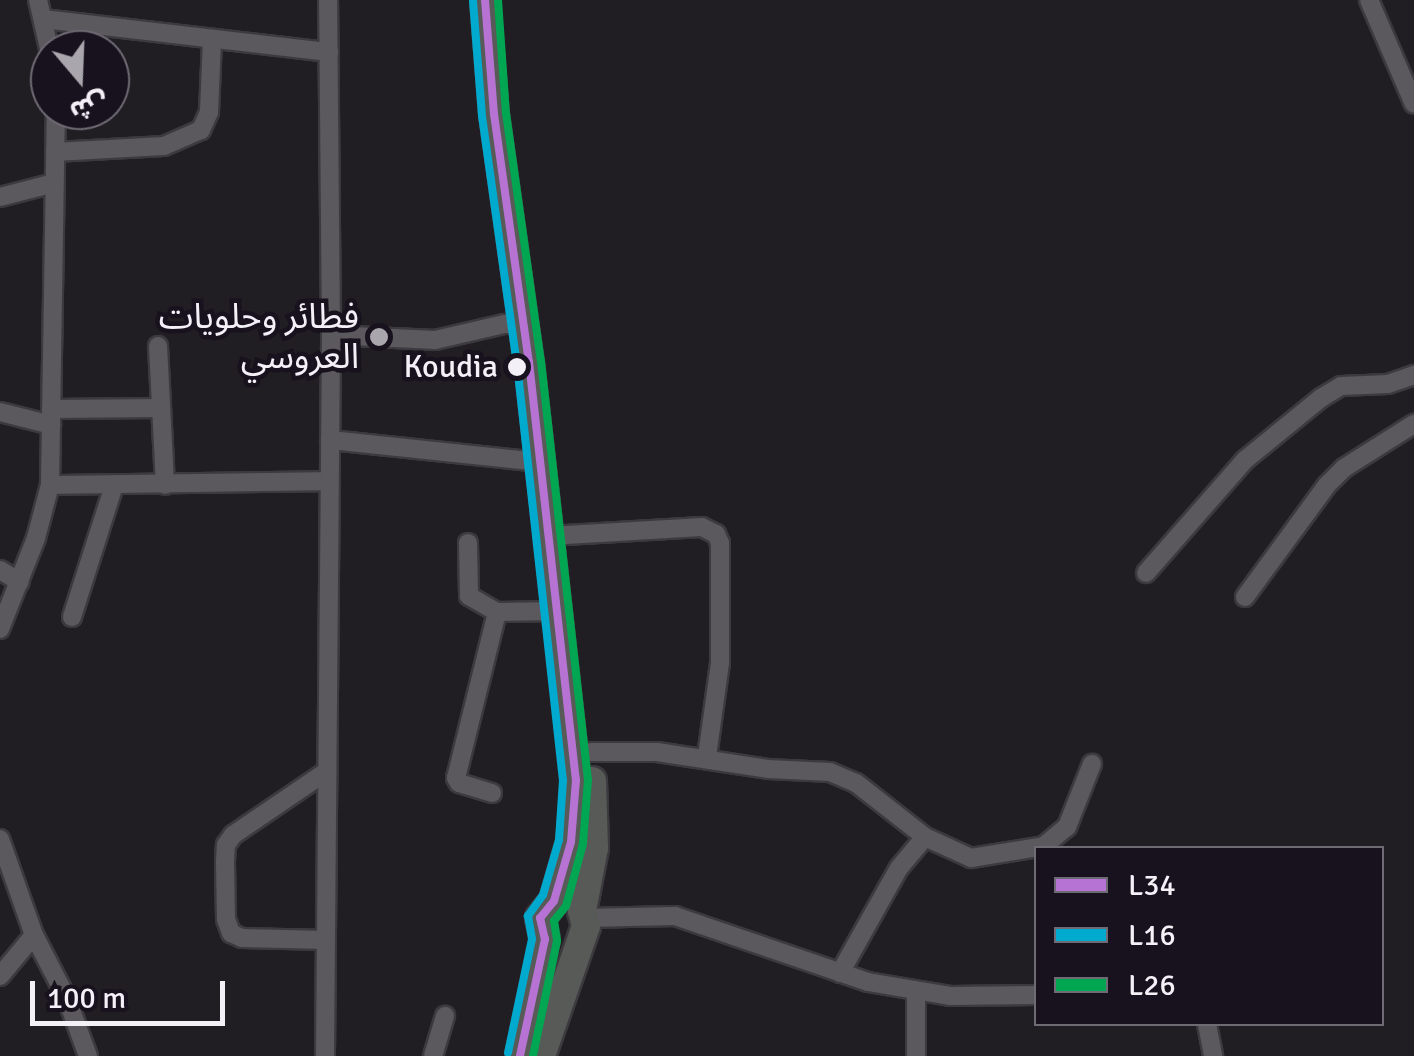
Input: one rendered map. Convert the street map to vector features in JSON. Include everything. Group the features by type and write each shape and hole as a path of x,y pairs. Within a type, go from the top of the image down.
{"highway":[{"path":"485,0 494,114 524,324 576,780 571,842 554,901 540,918 545,938 520,1056"},
{"path":"504,0 514,124 591,752 594,848 582,923 541,1056"},
{"path":"554,901 570,901 582,923"},
{"path":"545,938 565,946 582,923"}],"street":[{"path":"38,0 45,30"},
{"path":"324,1056 331,334 328,0"},
{"path":"1369,0 1414,104"},
{"path":"43,19 329,52"},
{"path":"54,152 164,146 201,130 209,112 212,38"},
{"path":"0,628 20,582 50,485 55,130"},
{"path":"0,198 54,184"},
{"path":"331,334 436,340 504,324 524,324"},
{"path":"158,346 165,485"},
{"path":"1146,573 1245,460 1321,398 1341,386 1388,384 1414,375"},
{"path":"0,412 51,417 161,408"},
{"path":"1245,597 1327,485 1368,451 1414,424"},
{"path":"330,440 539,462"},
{"path":"50,485 328,481"},
{"path":"72,617 114,485"},
{"path":"566,534 702,526 716,534 720,543 720,663 707,756"},
{"path":"468,543 470,596 497,612 558,611"},
{"path":"0,570 20,582"},
{"path":"492,793 456,778 497,612"},
{"path":"591,752 611,749 707,756 768,769 845,776 924,837 971,858 1034,848"},
{"path":"1044,846 1067,827 1092,764"},
{"path":"326,940 242,938 230,933 226,919 225,862 226,845 233,834 327,770"},
{"path":"840,973 900,868 924,837"},
{"path":"0,839 34,936 66,999 88,1056"},
{"path":"582,923 675,916 840,973 916,992 1034,995"},
{"path":"0,976 34,936"},
{"path":"916,992 916,1056"},
{"path":"434,1056 445,1016"},
{"path":"1208,1026 1213,1056"}],"transit line":[{"name":"L34","path":"485,0 494,114 529,362 576,780 571,842 554,901 540,918 545,939 520,1056"},
{"name":"L26","path":"498,0 506,113 541,361 588,780 583,844 566,906 554,921 557,941 533,1056"},
{"name":"L16","path":"473,1 482,116 517,364 563,780 559,840 543,895 528,916 532,939 508,1053"}],"place":[{"name":"فطائر وحلويات العروسي","path":"379,337"},
{"name":"Koudia","path":"517,367"}]}
